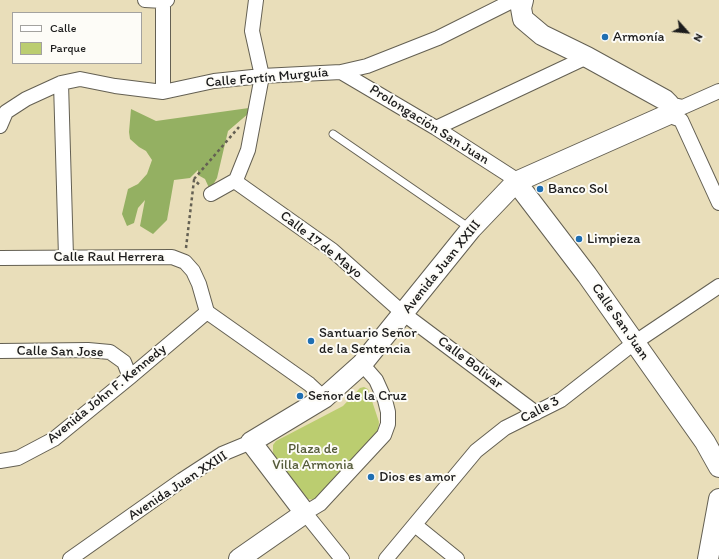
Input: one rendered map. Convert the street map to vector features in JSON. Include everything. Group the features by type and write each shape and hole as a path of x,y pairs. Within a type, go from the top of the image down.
{"main road":[{"path":"523,0 521,8 523,19 542,35 587,57 665,100 668,110"},
{"name":"Avenida Juan XXIII","path":"251,442 324,398 362,364 404,314 471,229 516,182 668,110"},
{"name":"Calle San Juan","path":"516,182 587,275 705,442 719,467"},
{"path":"239,559 305,513 251,442"},
{"path":"708,559 719,499"}],"street":[{"path":"145,0 165,1 163,92"},
{"path":"211,194 236,180 248,150 262,76 252,31 256,0"},
{"name":"Calle Fortín Murguía","path":"0,126 6,112 26,98 61,83 80,79 116,86 163,92 214,81 262,76 341,72 367,66 438,38 514,0"},
{"path":"436,128 587,57"},
{"name":"Prolongación San Juan","path":"341,72 436,128 512,177 516,182"},
{"path":"61,83 66,257"},
{"path":"668,110 683,107 719,91"},
{"path":"668,110 681,120 719,203"},
{"name":"Calle 17 de Mayo","path":"236,180 236,182 332,250 404,314"},
{"name":"Calle Raul Herrera","path":"0,258 172,257 185,262 193,272 199,284 207,312"},
{"name":"Calle 3","path":"386,559 476,451 505,428 561,400 634,343 719,286"},
{"path":"207,312 309,384 324,398"},
{"name":"Avenida John F. Kennedy","path":"0,461 18,458 54,439 207,312"},
{"name":"Calle Bolivar","path":"404,314 536,413"},
{"name":"Calle San Jose","path":"0,351 88,350 110,352 124,362 130,377"},
{"path":"342,559 305,513 320,504 384,435 388,424 388,412 385,400 376,380 362,364"},
{"name":"Avenida Juan XXIII","path":"70,559 182,480 222,454 251,442"},
{"path":"415,525 457,559"}],"lane":[{"path":"333,134 471,229"}],"path":[{"path":"185,262 194,180 256,107"},
{"path":"194,180 211,194"}],"green space":[{"path":"256,107 228,131 217,178 210,190 205,179 198,175 198,170 190,178 174,180 167,220 153,234 140,226 145,200 138,208 134,223 127,226 122,214 128,189 138,184 147,174 152,160 146,151 130,139 129,132 131,109 156,121"},
{"name":"Plaza de Villa Armonia","path":"364,387 368,389 379,422 378,430 319,498 315,500 308,499 274,456 273,445 276,441 343,406 360,388"}],"place":[{"name":"Armonía","path":"605,37"},
{"name":"Banco Sol","path":"540,189"},
{"name":"Limpieza","path":"579,239"},
{"name":"Santuario Señor de la Sentencia","path":"311,341"},
{"name":"Señor de la Cruz","path":"300,396"},
{"name":"Dios es amor","path":"371,477"}]}
